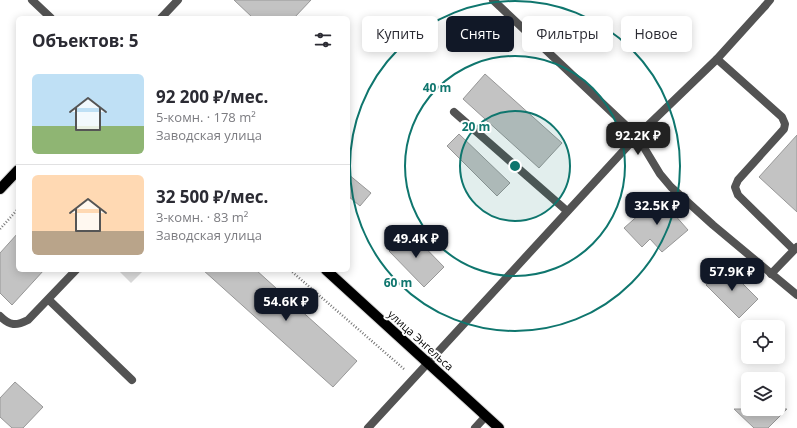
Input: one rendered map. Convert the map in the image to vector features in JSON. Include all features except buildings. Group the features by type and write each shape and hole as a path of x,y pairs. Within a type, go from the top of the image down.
{"main road":[{"path":"0,189 16,172"},
{"name":"улица Энгельса","path":"328,272 499,428"}],"street":[{"path":"32,0 49,16"},
{"path":"163,16 178,0"},
{"path":"493,0 636,136 670,187 797,295"},
{"path":"368,428 636,136 718,59 768,3"},
{"path":"718,59 782,117 785,124 784,129 738,180 734,187 738,195 795,249 771,274"},
{"path":"454,112 567,211"},
{"path":"0,316 12,325 28,320 49,300 74,272"},
{"path":"49,300 132,380"},
{"path":"475,428 486,416"}],"path":[{"path":"0,229 16,211"},
{"path":"292,272 414,378"}],"shaded area":[{"path":"120,272 142,272 131,283"}]}
